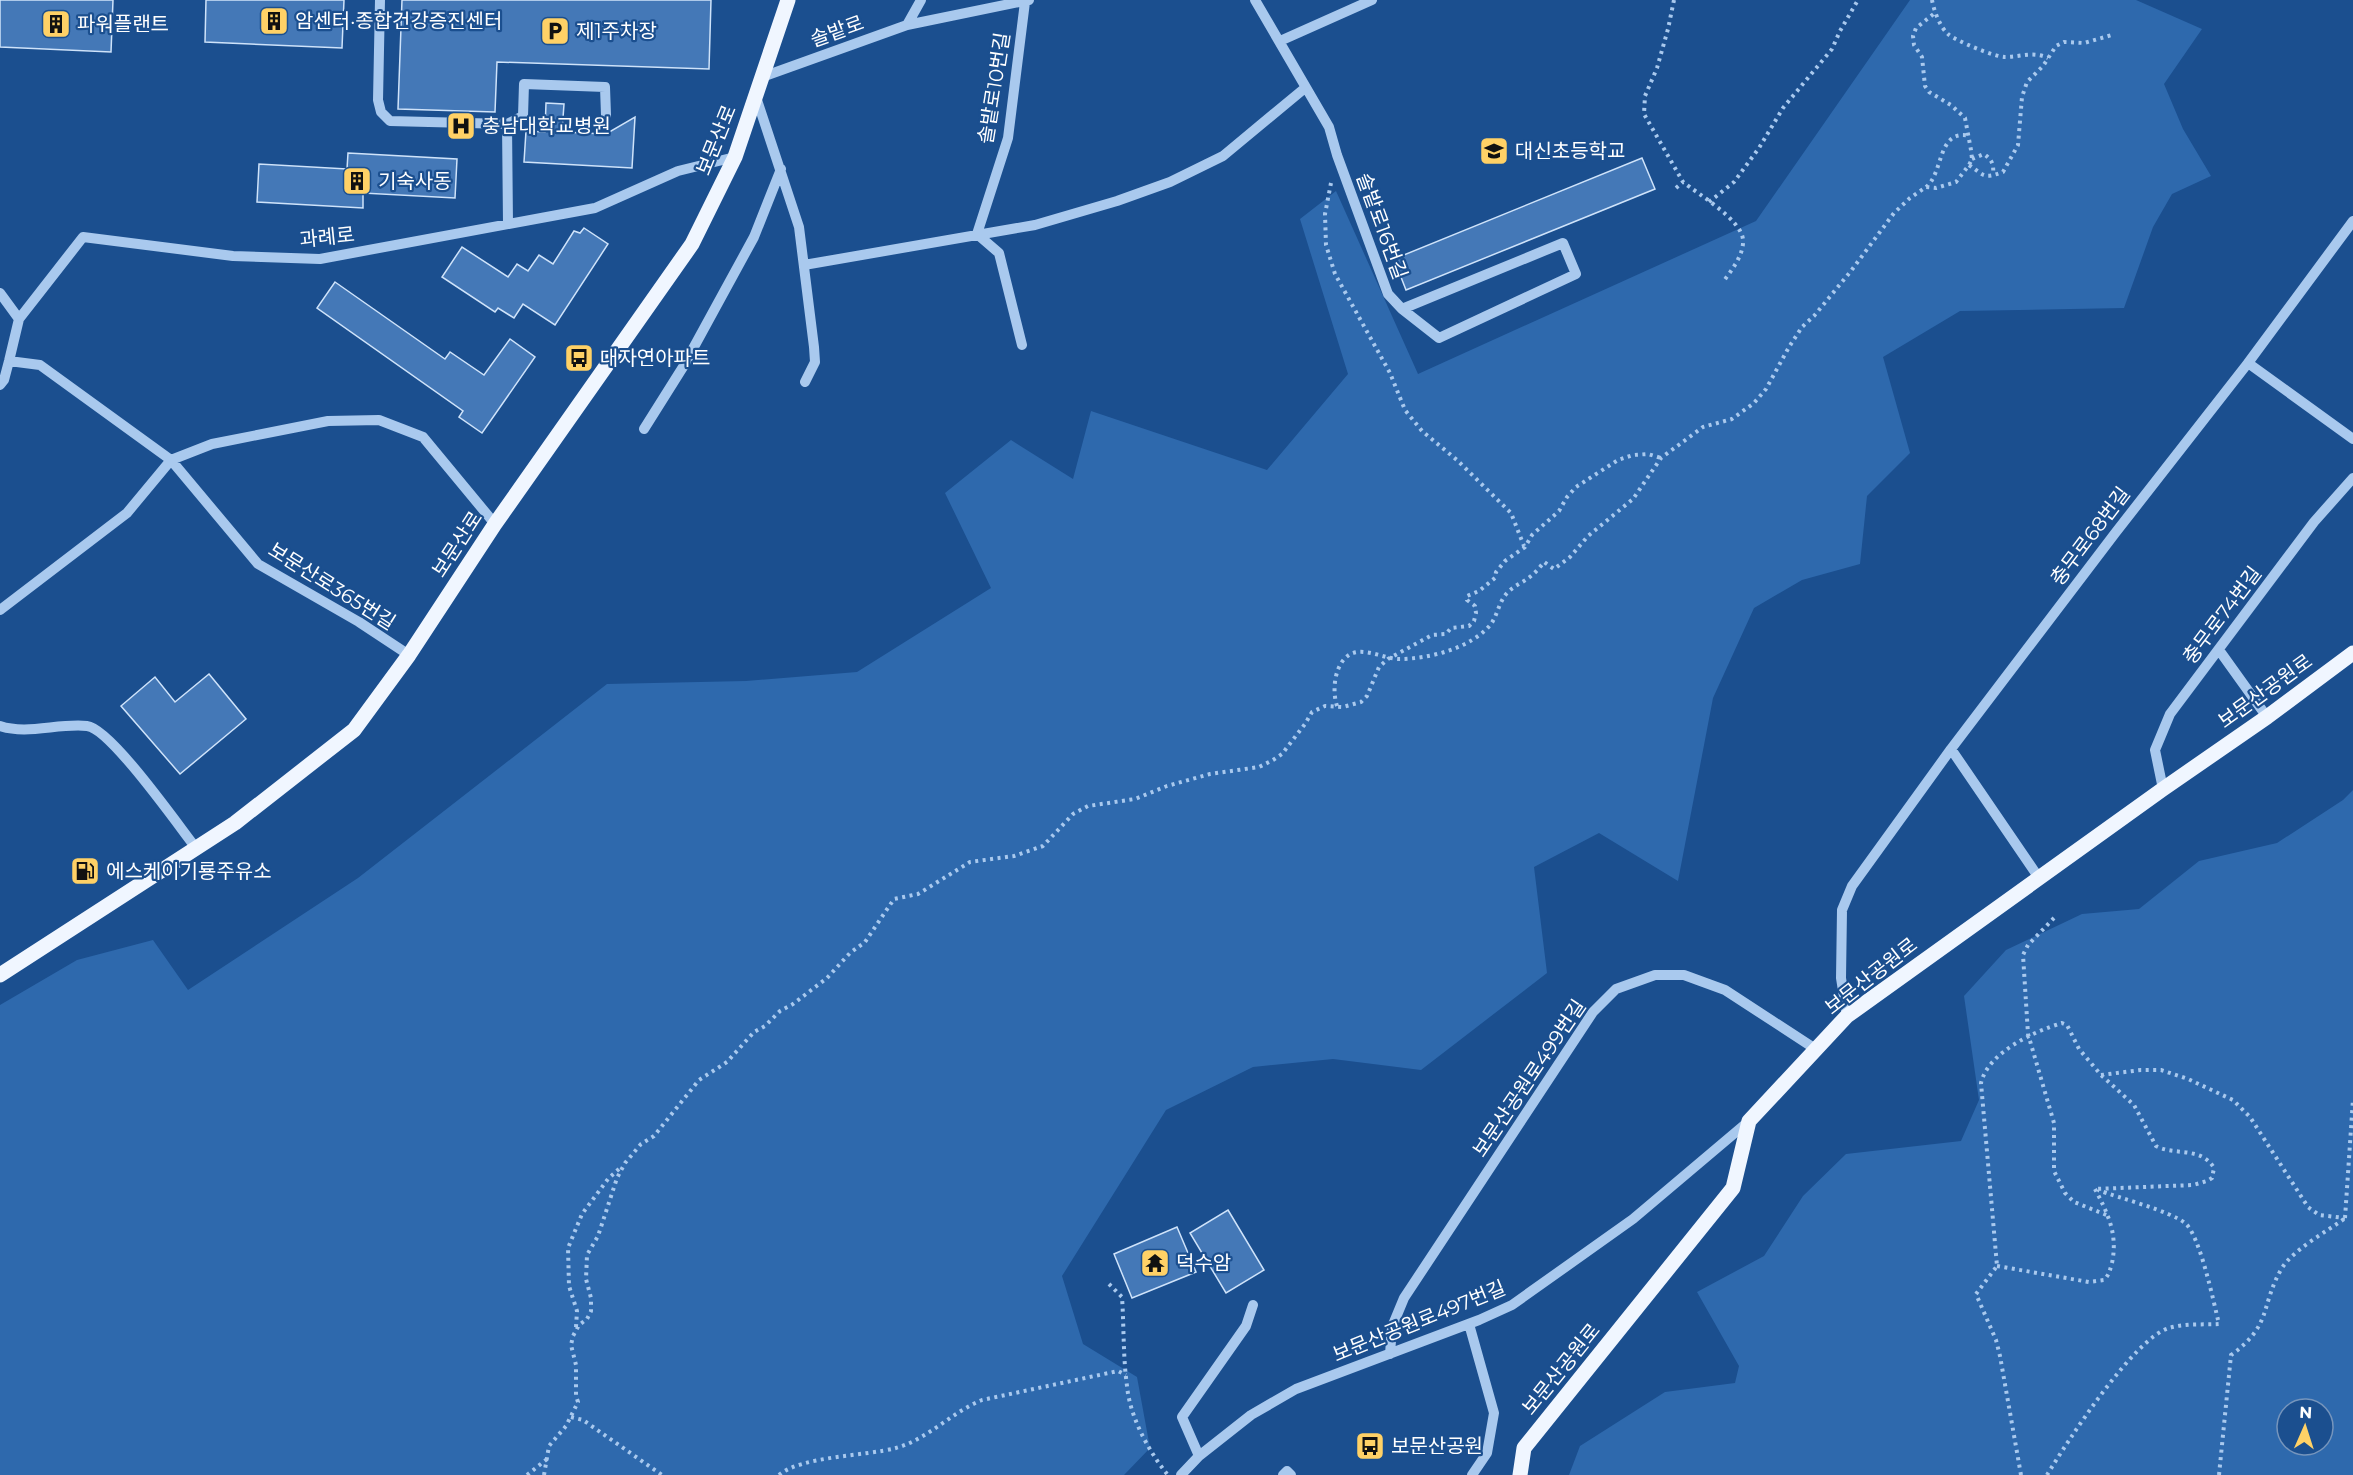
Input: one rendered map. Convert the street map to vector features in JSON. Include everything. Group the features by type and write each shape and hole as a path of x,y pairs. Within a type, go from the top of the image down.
{"main road":[{"name":"보문산로","path":"0,975 235,823 354,730 409,655 495,524 692,244 735,157 788,0"},
{"name":"보문산공원로","path":"1520,1475 1524,1448 1733,1188 1749,1121 1847,1016 2267,717 2353,653"}],"street":[{"path":"380,0 378,100 381,112 390,121 507,124 523,116 524,84 605,87 606,115"},
{"path":"907,26 921,0"},
{"name":"솔밭로16번길","path":"1255,0 1329,127 1336,155 1388,294 1402,309 1439,338 1576,274 1563,243 1402,309"},
{"path":"1280,42 1372,0"},
{"name":"솔밭로","path":"762,77 907,26 1027,1"},
{"name":"솔밭로10번길","path":"977,234 1008,138 1027,1"},
{"path":"804,265 1035,225 1117,201 1170,182 1223,156 1305,88"},
{"path":"756,97 799,227 814,362 805,382"},
{"path":"507,124 508,224"},
{"name":"과례로","path":"0,385 4,380 19,319 83,237 233,256 320,259 595,208 678,171 735,157"},
{"path":"644,429 683,367 754,237 781,169"},
{"name":"충무로68번길","path":"1847,1016 1841,978 1842,910 1852,886 1951,749 2248,363 2353,221"},
{"path":"977,234 999,253 1022,345"},
{"path":"0,293 19,319"},
{"name":"보문산로365번길","path":"9,361 40,365 171,460 258,564 359,622 409,655"},
{"path":"2248,363 2353,438"},
{"path":"0,610 127,513 171,460 212,444 328,421 380,420 423,436 495,524"},
{"name":"충무로74번길","path":"2163,789 2155,750 2170,714 2314,522 2353,478"},
{"path":"2219,650 2267,717"},
{"path":"0,726 12,730 89,726 111,741 196,848"},
{"path":"1951,749 2039,878"},
{"name":"보문산공원로499번길","path":"1390,1354 1392,1327 1404,1298 1593,1012 1616,989 1655,975 1684,975 1725,990 1817,1050"},
{"name":"보문산공원로497번길","path":"1181,1475 1199,1456 1251,1415 1296,1389 1469,1324 1512,1305 1633,1219 1749,1121"},
{"path":"1199,1456 1182,1417 1246,1326 1253,1305"},
{"path":"1469,1324 1494,1413 1487,1453 1472,1475"},
{"path":"1283,1475 1287,1471 1291,1475"}],"path":[{"path":"1674,0 1663,49 1645,96 1644,114 1683,182 1736,225 1744,242 1740,255 1723,282"},
{"path":"1709,202 1734,182 1759,148 1783,108 1832,49 1858,0"},
{"path":"1932,0 1947,34 1990,55 2005,57 2035,54 2048,58"},
{"path":"1926,187 1936,188 1956,182 1972,159 1970,136 1965,118 1960,112 1929,92 1925,86 1924,64 1914,45 1912,36 1919,24 1936,12"},
{"path":"1969,165 1980,175 2003,172 2018,146 2022,97 2027,82 2043,66 2056,46 2064,42 2084,43 2112,35"},
{"path":"1337,706 1334,693 1335,681 1341,664 1347,656 1354,652 1401,659 1452,650 1470,642 1493,621 1498,605 1509,591 1533,575 1544,562 1554,569 1570,557 1588,536 1633,499 1661,458 1703,427 1732,419 1754,403 1766,389 1802,327 1851,271 1894,213 1935,178 1944,146 1952,138 1961,134 1970,136"},
{"path":"1972,159 1984,154 1993,164 1993,175"},
{"path":"1336,155 1325,214 1326,245 1335,274 1390,374 1405,410 1422,431 1458,460 1511,513 1525,547"},
{"path":"1676,188 1683,182"},
{"path":"544,1475 549,1458 549,1446 571,1417 578,1402 576,1365 571,1345 577,1311 569,1286 568,1248 582,1214 608,1179 641,1144 654,1136 699,1080 709,1071 727,1062 754,1032 765,1026 780,1011 827,978 850,953 865,942 894,899 918,894 970,862 1014,856 1043,846 1073,814 1088,806 1135,799 1167,786 1210,774 1259,767 1282,754 1305,724 1311,712 1325,706 1343,707 1361,702 1380,667 1388,658 1432,635 1446,634 1451,628 1469,626 1474,621 1476,612 1475,606 1467,600 1467,596 1479,591 1495,578 1496,572 1505,561 1525,547 1532,535 1559,511 1572,492 1591,476 1618,460 1633,455 1648,454 1661,458"},
{"path":"2054,918 2028,945 2023,956 2028,1034 2054,1123 2053,1163 2059,1183 2074,1202 2109,1216"},
{"path":"2021,1475 2000,1356 1976,1294 1997,1266 1981,1083 1989,1066 2028,1034 2062,1023 2067,1025 2079,1049 2101,1075 2134,1105 2156,1146 2161,1149 2186,1151 2200,1156 2211,1164 2214,1173 2207,1181 2193,1185 2095,1189"},
{"path":"2101,1075 2161,1070 2188,1079 2233,1100 2250,1117 2308,1207 2319,1215 2345,1218"},
{"path":"2219,1475 2231,1355 2251,1339 2258,1330 2277,1278 2286,1263 2345,1218 2353,1098"},
{"path":"573,1336 591,1311 591,1298 586,1280 587,1255 598,1236 624,1163"},
{"path":"1997,1266 2089,1282 2104,1281 2110,1272 2115,1248 2114,1236 2109,1216 2095,1189"},
{"path":"2047,1475 2107,1385 2154,1336 2168,1328 2220,1324 2198,1246 2190,1228 2175,1217 2095,1189"},
{"path":"1109,1284 1122,1297 1126,1375 1133,1415 1155,1460 1167,1475"},
{"path":"779,1475 799,1466 898,1447 931,1430 967,1406 982,1401 1118,1371 1126,1375"},
{"path":"571,1417 582,1420 662,1475"},
{"path":"527,1475 549,1458"}],"shaded area":[{"path":"1910,0 2136,0 2202,29 2164,84 2183,129 2211,176 2172,194 2153,227 2124,308 1960,311 1883,357 1910,453 1867,496 1860,564 1802,580 1754,608 1713,698 1678,881 1599,833 1534,867 1547,973 1421,1070 1333,1059 1253,1067 1166,1110 1062,1276 1083,1344 1137,1377 1150,1448 1124,1475 0,1475 0,1005 77,960 153,940 188,990 358,878 607,684 746,681 857,672 991,588 945,493 1011,440 1073,479 1091,411 1267,470 1348,374 1300,219 1336,191 1418,374 1756,221"},
{"path":"2353,790 2353,1475 1569,1475 1580,1446 1665,1392 1735,1383 1739,1366 1697,1292 1764,1256 1803,1196 1846,1154 1961,1141 1979,1100 1964,996 2006,950 2082,914 2139,909 2199,861 2277,843 2343,800"}],"building":[{"name":"파워플랜트","path":"0,0 113,0 111,52 0,47"},
{"name":"암센터·종합건강증진센터","path":"206,0 344,0 342,48 205,42"},
{"name":"제1주차장","path":"402,0 711,0 709,69 497,62 495,112 398,109"},
{"path":"546,103 564,104 562,132 606,134 635,117 632,168 524,162 526,131 545,132"},
{"name":"기숙사동","path":"348,153 457,159 455,198 363,193 363,208 257,202 259,164 347,169"},
{"path":"1642,158 1655,189 1406,290 1394,259"},
{"path":"584,228 608,244 555,325 523,304 514,318 498,308 495,312 442,277 462,247 508,277 517,264 528,271 539,255 553,264 574,231 580,233"},
{"path":"335,282 445,359 450,352 484,375 510,339 535,357 482,433 459,417 463,411 317,308"},
{"path":"209,674 246,719 180,774 121,706 155,677 175,702"},
{"path":"1228,1210 1264,1270 1226,1293 1190,1233"},
{"name":"덕수암","path":"1177,1227 1196,1272 1132,1298 1114,1254"}],"place":[{"name":"암센터·종합건강증진센터","path":"274,21"},
{"name":"파워플랜트","path":"56,24"},
{"name":"제1주차장","path":"555,31"},
{"name":"충남대학교병원","path":"461,126"},
{"name":"대신초등학교","path":"1494,151"},
{"name":"기숙사동","path":"357,181"},
{"name":"대자연아파트","path":"579,358"},
{"name":"에스케이기룡주유소","path":"85,871"},
{"name":"덕수암","path":"1155,1263"},
{"name":"보문산공원","path":"1370,1446"}]}
